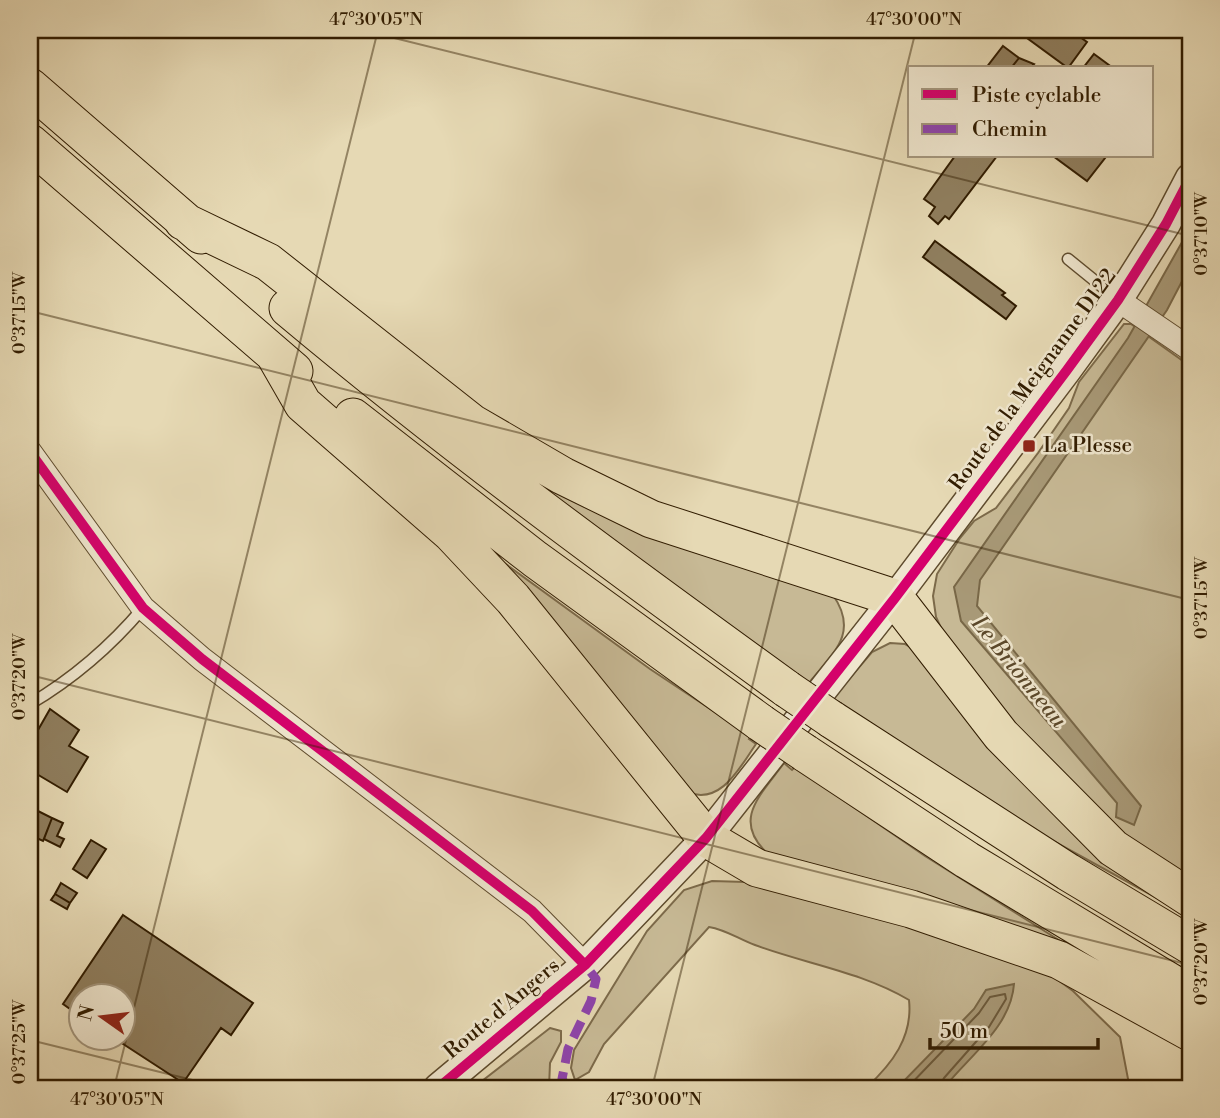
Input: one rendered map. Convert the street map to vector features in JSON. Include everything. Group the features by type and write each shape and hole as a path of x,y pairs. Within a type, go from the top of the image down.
{"highway":[{"path":"30,87 375,381 549,516 831,719 1068,872 1190,945"},
{"path":"30,143 276,357 535,559 805,753 967,860 1190,994"},
{"path":"183,220 268,262 472,423 563,476 651,519 894,598 1010,744 1114,848 1190,898"},
{"path":"276,357 303,404 451,533 513,599 706,838 757,868 911,909 1059,960 1190,1032"}],"street":[{"name":"Route de la Meignanne D122","path":"706,838 894,598 1128,307 1190,178"},
{"path":"1128,307 1190,349"},
{"path":"30,452 143,608 202,659 532,911 585,965"},
{"name":"Route d'Angers","path":"438,1088 585,965 706,838"}],"lane":[{"path":"1068,259 1128,307"},
{"path":"30,704 68,681 116,640 143,608"}],"shaded area":[{"path":"1124,324 1131,324 1190,366 1190,882 1125,841 982,690 948,643 936,617 933,596 937,574 960,538 974,521 996,508 1069,408 1079,382"},
{"path":"522,474 833,595 844,621 840,643 808,684"},
{"path":"503,562 650,669 751,736 749,739 756,744 728,782 710,794 687,792"},
{"path":"890,643 905,644 918,651 1166,903 1035,831 831,700 872,652"},
{"path":"784,763 792,770 795,767 925,856 1070,947 767,853 756,841 751,829 751,818 759,796"},
{"path":"712,881 746,882 876,913 1047,972 1073,991 1120,1037 1129,1084 1127,1088 866,1088 899,1049 908,1026 909,1000 872,982 774,952 709,927 604,1044 589,1072 575,1080 571,1068 574,1050 647,931 684,890"},
{"path":"550,1028 561,1031 561,1042 550,1063 549,1088 473,1088"}],"water":[{"name":"Le Brionneau","path":"1190,228 1190,266 1167,310 980,580 977,606 1141,806 1134,825 1116,817 1117,803 961,621 954,587 1128,338"},
{"path":"1014,984 1011,1000 997,1027 944,1088 897,1088 974,1009 986,990"}],"building":[{"path":"1016,30 1070,30 1087,42 1069,66 1065,66"},
{"path":"1003,46 1019,58 1013,66 988,66"},
{"path":"1094,54 1110,66 1085,66"},
{"path":"1019,58 1034,64 1032,66 1013,66"},
{"path":"954,158 995,158 949,219 945,216 938,224 929,216 935,207 924,199"},
{"path":"1056,158 1105,158 1087,181"},
{"path":"935,241 1005,293 1002,295 1016,306 1006,319 923,257"},
{"path":"50,709 79,730 69,746 88,757 67,792 30,770 30,744"},
{"path":"30,807 52,818 43,841 30,835"},
{"path":"52,818 63,823 57,836 64,839 60,847 44,839"},
{"path":"91,840 106,849 87,878 73,869"},
{"path":"61,883 77,893 70,903 55,894"},
{"path":"55,894 70,903 67,909 51,900"},
{"path":"123,915 253,1003 231,1035 221,1028 183,1083 135,1052 136,982 78,982"}],"marked path":[{"path":"568,1088 562,1079 568,1049 591,1001 596,979 585,965"}],"cycle path":[{"path":"438,1088 585,965 706,838 895,598 1067,370 1118,300 1166,224 1190,178"},
{"path":"30,452 143,608 202,659 532,911 585,965"}],"place":[{"name":"La Plesse","path":"1029,446"}]}
